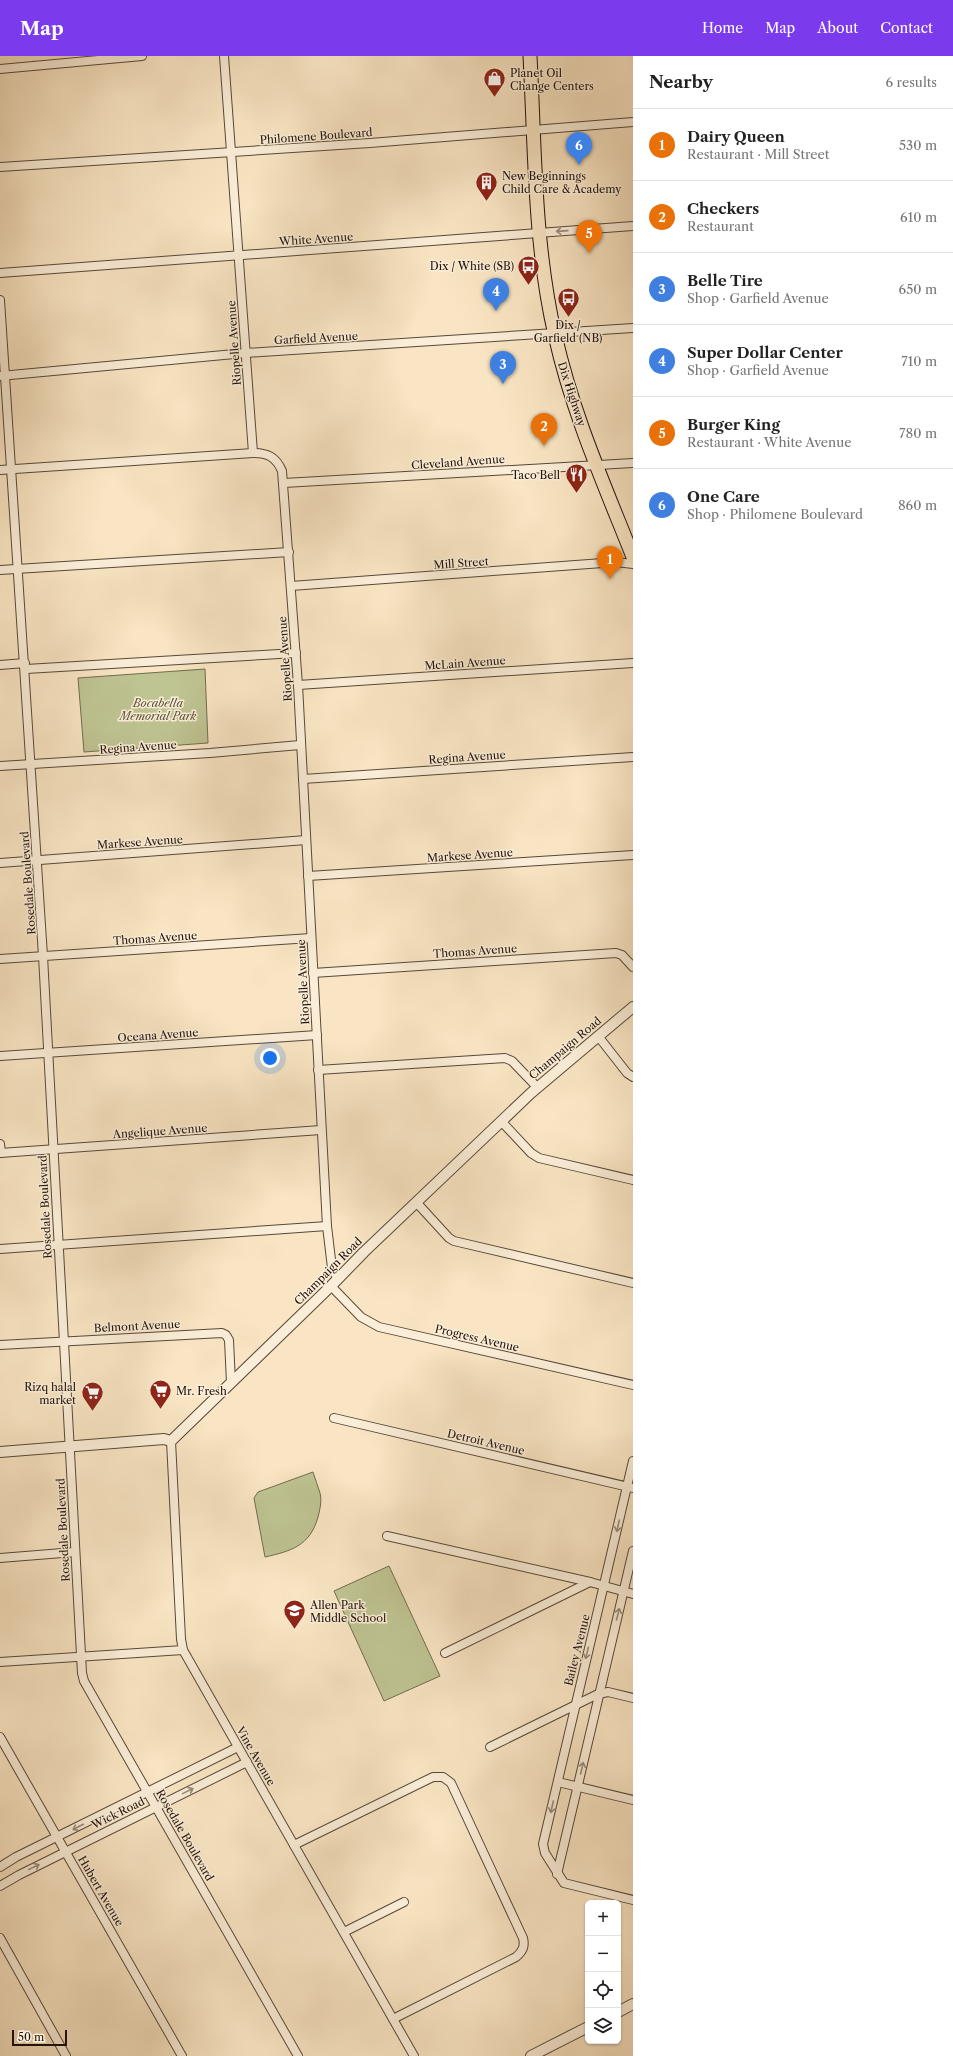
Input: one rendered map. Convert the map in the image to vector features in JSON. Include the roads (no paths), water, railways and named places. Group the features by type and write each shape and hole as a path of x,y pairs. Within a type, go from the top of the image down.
{"main road":[{"name":"Dix Highway","path":"530,56 544,282 554,334 571,396 633,557"}],"street":[{"path":"0,69 142,56"},
{"name":"Riopelle Avenue","path":"224,56 253,453 268,455 277,461 282,471 284,483 298,685 300,745 327,1226 334,1282"},
{"name":"Philomene Boulevard","path":"0,167 399,141 633,122"},
{"name":"White Avenue","path":"0,273 633,226"},
{"name":"Rosedale Boulevard","path":"0,300 2,375 12,469 32,765 75,1552 84,1681 298,2056"},
{"name":"Garfield Avenue","path":"2,375 245,353 633,328"},
{"path":"0,470 253,453"},
{"name":"Cleveland Avenue","path":"284,483 633,462"},
{"path":"0,570 288,552"},
{"name":"Mill Street","path":"291,586 616,562 633,564"},
{"path":"0,666 296,653"},
{"name":"McLain Avenue","path":"298,685 633,663"},
{"name":"Regina Avenue","path":"0,766 210,753 300,745"},
{"name":"Regina Avenue","path":"303,779 633,756"},
{"name":"Markese Avenue","path":"0,863 306,840"},
{"name":"Markese Avenue","path":"308,876 633,855"},
{"name":"Thomas Avenue","path":"0,959 311,938"},
{"name":"Thomas Avenue","path":"313,973 616,953 622,955 633,968"},
{"name":"Champaign Road","path":"171,1441 416,1202 537,1087 633,1007"},
{"name":"Oceana Avenue","path":"0,1056 317,1035"},
{"path":"598,1036 627,1073 633,1077"},
{"path":"318,1070 505,1058 512,1061 537,1087"},
{"path":"501,1121 531,1153 539,1158 633,1180"},
{"name":"Angelique Avenue","path":"0,1150 53,1149 322,1130"},
{"path":"416,1202 454,1242 633,1283"},
{"path":"0,1249 327,1226"},
{"name":"Progress Avenue","path":"334,1282 361,1317 379,1327 633,1385"},
{"name":"Belmont Avenue","path":"0,1345 222,1333 226,1335 229,1340 231,1382"},
{"name":"Detroit Avenue","path":"334,1418 630,1487"},
{"path":"0,1452 164,1439 171,1441"},
{"name":"Vine Avenue","path":"171,1441 181,1639 183,1650 414,2056"},
{"name":"Bailey Avenue","path":"557,1874 545,1853 543,1844 574,1706 630,1487 633,1461"},
{"path":"387,1536 590,1582 633,1594"},
{"path":"633,1551 598,1694 557,1874 561,1881 567,1884 633,1900"},
{"path":"0,1558 75,1552"},
{"path":"445,1653 590,1582"},
{"path":"0,1662 81,1655 183,1650"},
{"path":"490,1747 598,1694 608,1692 633,1698"},
{"name":"Hubert Avenue","path":"0,1737 182,2056"},
{"name":"Wick Road","path":"0,1867 238,1747"},
{"name":"Wick Road","path":"0,1886 156,1806 247,1762"},
{"path":"294,1845 433,1777 443,1777 451,1783 523,1938 523,1948 516,1957 393,2019"},
{"path":"558,1782 633,1800"},
{"path":"344,1932 404,1902"},
{"path":"0,1938 66,2056"},
{"path":"621,2010 633,2004"},
{"path":"531,2056 585,2029"}],"place":[{"name":"Planet Oil Change Centers","path":"494,98"},
{"name":"One Care","path":"579,165"},
{"name":"New Beginnings Child Care & Academy","path":"486,202"},
{"name":"Burger King","path":"589,253"},
{"name":"Dix / White (SB)","path":"529,286"},
{"name":"Super Dollar Center","path":"496,311"},
{"name":"Dix / Garfield (NB)","path":"568,318"},
{"name":"Belle Tire","path":"503,384"},
{"name":"Checkers","path":"544,446"},
{"name":"Taco Bell","path":"576,494"},
{"name":"Dairy Queen","path":"610,579"},
{"name":"Mr. Fresh","path":"161,1410"},
{"name":"Rizq halal market","path":"92,1412"},
{"name":"Allen Park Middle School","path":"294,1630"}],"park label":[{"name":"Bocabella Memorial Park","path":"158,709"}]}
